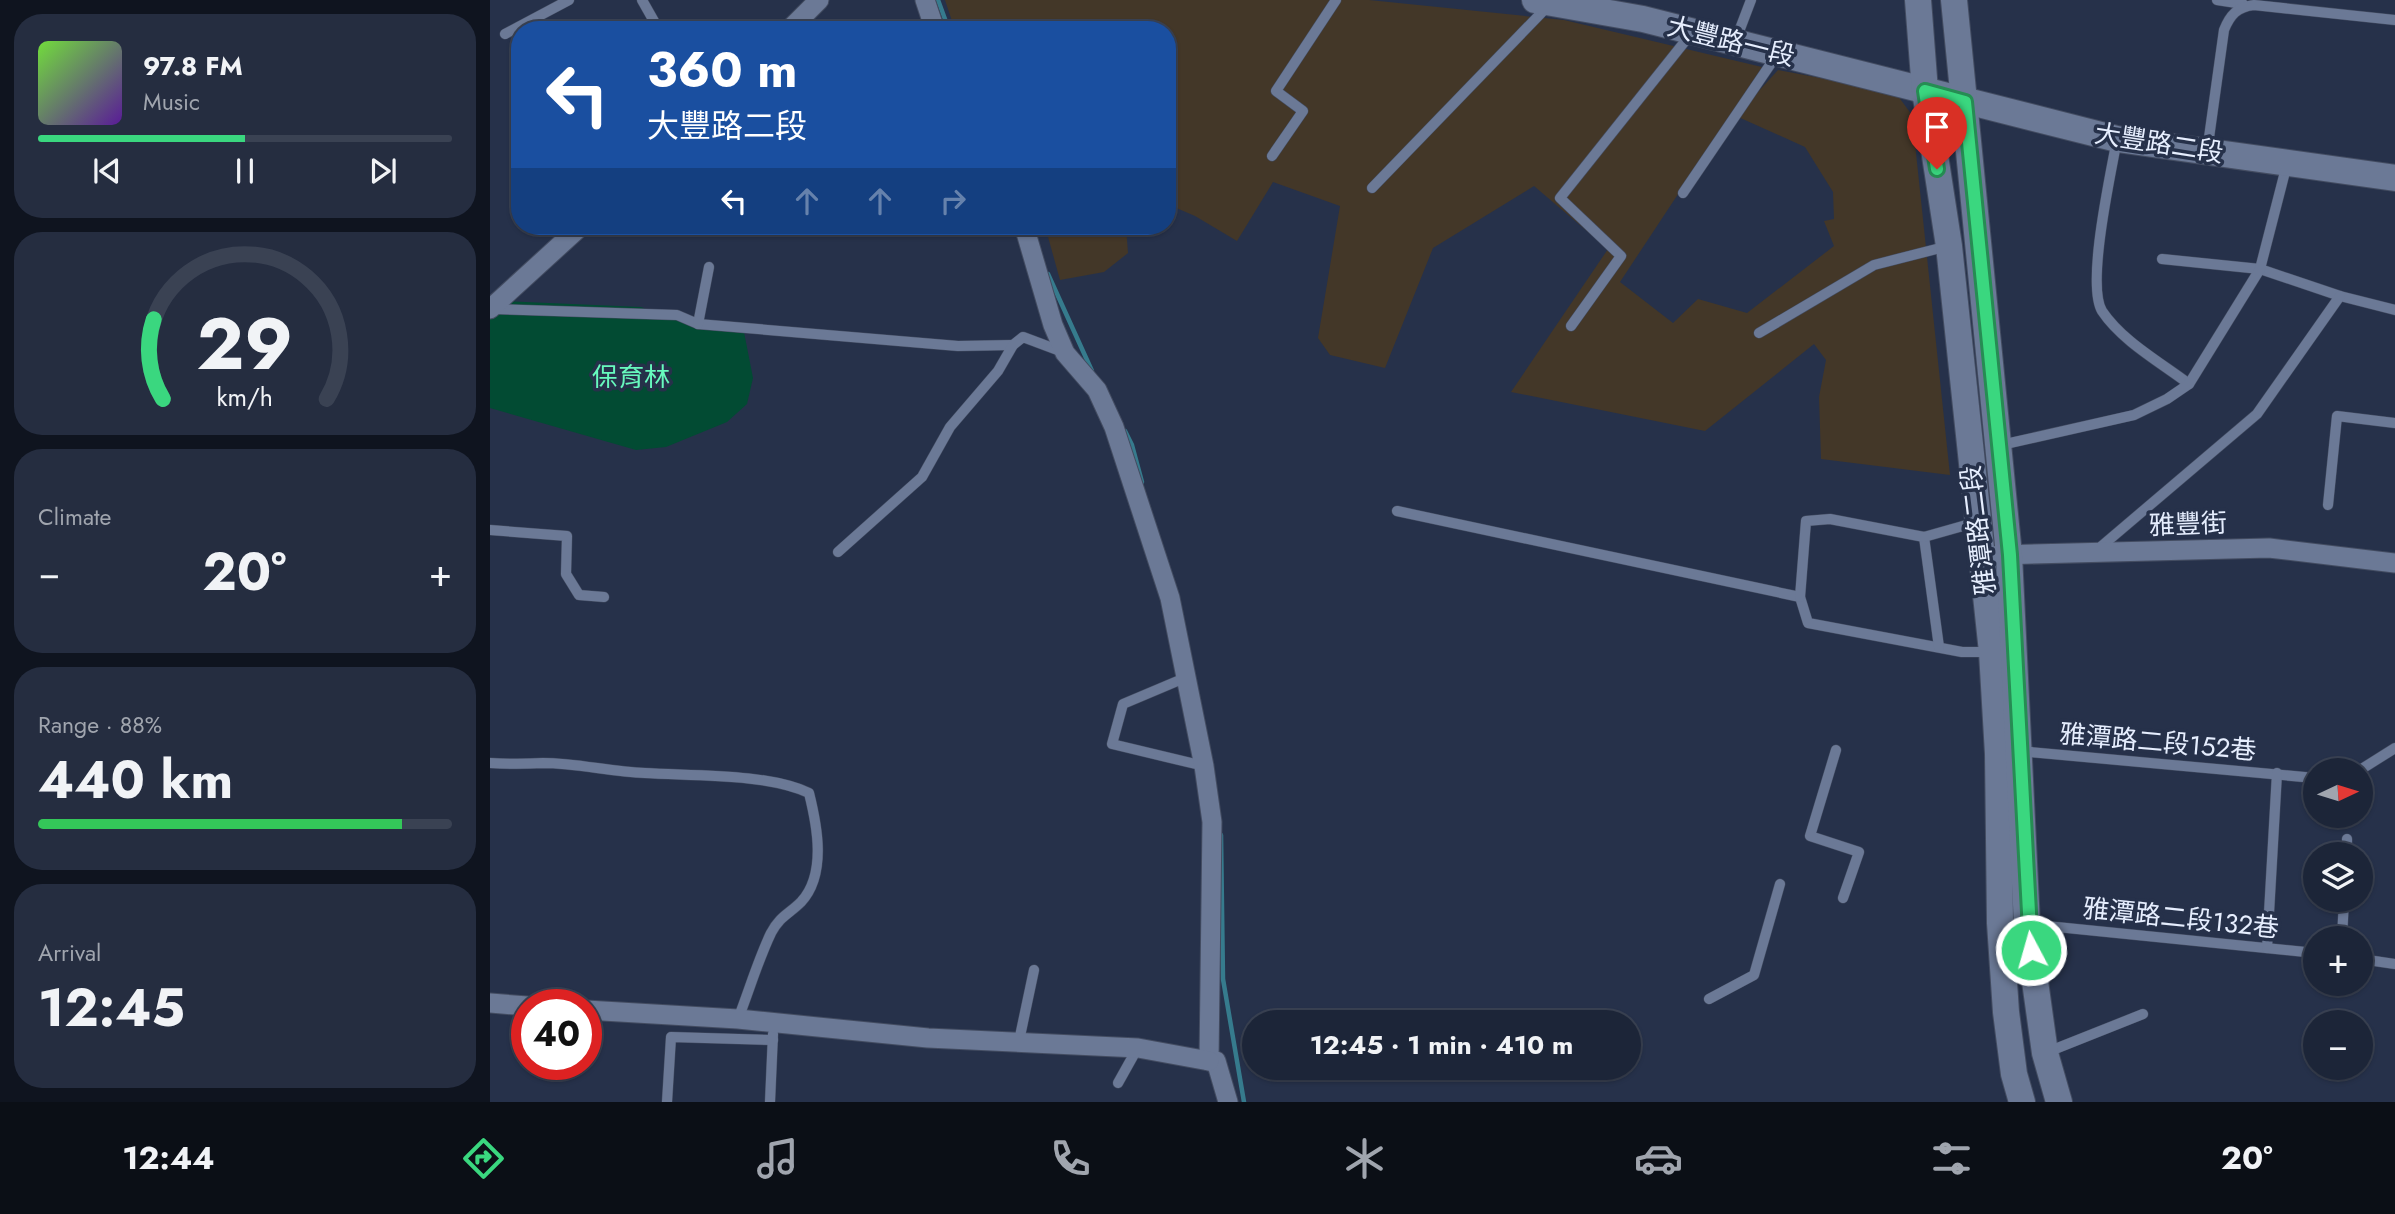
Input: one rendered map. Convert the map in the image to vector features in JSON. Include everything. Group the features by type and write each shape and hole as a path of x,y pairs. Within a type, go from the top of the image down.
{"street":[{"path":"798,21 819,0"},
{"path":"925,0 932,21"},
{"name":"雅潭路二段","path":"1919,0 1925,91 1949,246 1984,445 2010,555 2010,752 2000,923 2006,1012 2014,1074 2022,1102"},
{"name":"雅潭路二段","path":"1954,0 1965,102 1984,445 1977,522 1992,652 2010,752 2045,1053 2059,1102"},
{"name":"大豐路一段","path":"1543,1 1643,19 1925,91"},
{"name":"大豐路二段","path":"1925,91 2117,139 2395,178"},
{"path":"490,309 571,235"},
{"path":"1027,235 1054,325 1066,353 1097,390 1114,427 1170,598 1204,766 1212,822 1209,1061"},
{"name":"雅豐街","path":"1982,555 2269,548 2395,564"},
{"path":"490,1003 511,1005"},
{"path":"602,1011 738,1019 773,1032 1138,1048 1216,1061 1228,1102"}],"lane":[{"path":"529,21 569,0"},
{"path":"642,0 654,21"},
{"path":"1272,156 1303,111 1276,91 1336,0"},
{"path":"1735,42 1751,0"},
{"path":"2217,0 2243,4"},
{"path":"1372,188 1543,1"},
{"path":"2207,152 2224,30 2229,18 2238,9 2254,5 2395,20"},
{"path":"505,34 511,31"},
{"path":"1572,326 1621,256 1560,198 1693,32"},
{"path":"1683,193 1778,53"},
{"path":"2117,139 2096,266 2100,307 2117,330 2189,384"},
{"path":"1984,445 2134,415 2167,399 2189,384 2260,269 2287,163"},
{"path":"1759,333 1874,265 1949,246"},
{"path":"2162,259 2260,269 2340,296 2395,310"},
{"path":"698,324 709,267"},
{"path":"2094,553 2257,414 2340,296"},
{"path":"490,309 677,314 698,324 958,346 1013,345"},
{"path":"838,552 922,477 950,427 998,371 1013,345 1023,337 1066,353"},
{"path":"2329,505 2337,416 2395,423"},
{"path":"1398,511 1800,597"},
{"path":"1977,522 1924,537 1830,519 1806,521 1800,597 1808,622 1939,647 1992,652"},
{"path":"490,530 567,536 566,574 579,595 604,597"},
{"path":"1924,537 1939,647"},
{"path":"1187,677 1123,704 1112,744 1204,766"},
{"path":"2373,762 2395,748"},
{"path":"1836,750 1810,836 1859,852 1843,898"},
{"name":"雅潭路二段152巷","path":"2010,752 2303,776"},
{"path":"490,763 524,766 544,763 641,773 727,776 797,787 808,793 817,825 817,856 811,885 802,901 782,916 771,934 738,1019"},
{"path":"2267,948 2277,773"},
{"path":"1709,999 1754,975 1780,884"},
{"name":"雅潭路二段132巷","path":"2000,923 2303,952"},
{"path":"2373,961 2395,964"},
{"path":"1019,1041 1034,970"},
{"path":"2045,1053 2143,1014"},
{"path":"667,1102 671,1037 773,1032 770,1102"},
{"path":"1118,1083 1138,1048"}],"shaded area":[{"path":"945,0 1369,0 1564,20 1762,67 1620,282 1673,323 1698,299 1747,313 1834,246 1824,221 1834,219 1833,192 1805,147 1736,116 1778,70 1895,92 1912,115 1950,475 1821,459 1819,397 1826,360 1814,344 1705,431 1511,392 1608,249 1534,186 1433,248 1385,368 1330,355 1318,338 1340,206 1273,182 1237,241 1176,208 1176,21 952,21"},
{"path":"1048,235 1127,235 1128,253 1104,272 1060,280"}],"green space":[{"name":"保育林","path":"502,301 641,307 665,317 744,332 753,378 747,404 727,422 666,447 636,450 490,408 490,312"}],"waterway":[{"path":"938,0 946,21"},
{"path":"1048,274 1092,371"},
{"path":"1125,431 1132,445 1142,482"},
{"path":"1221,835 1223,979 1244,1102"}],"route":[{"path":"1937,169 1925,91 1965,102 2010,555 2031,950"}]}
